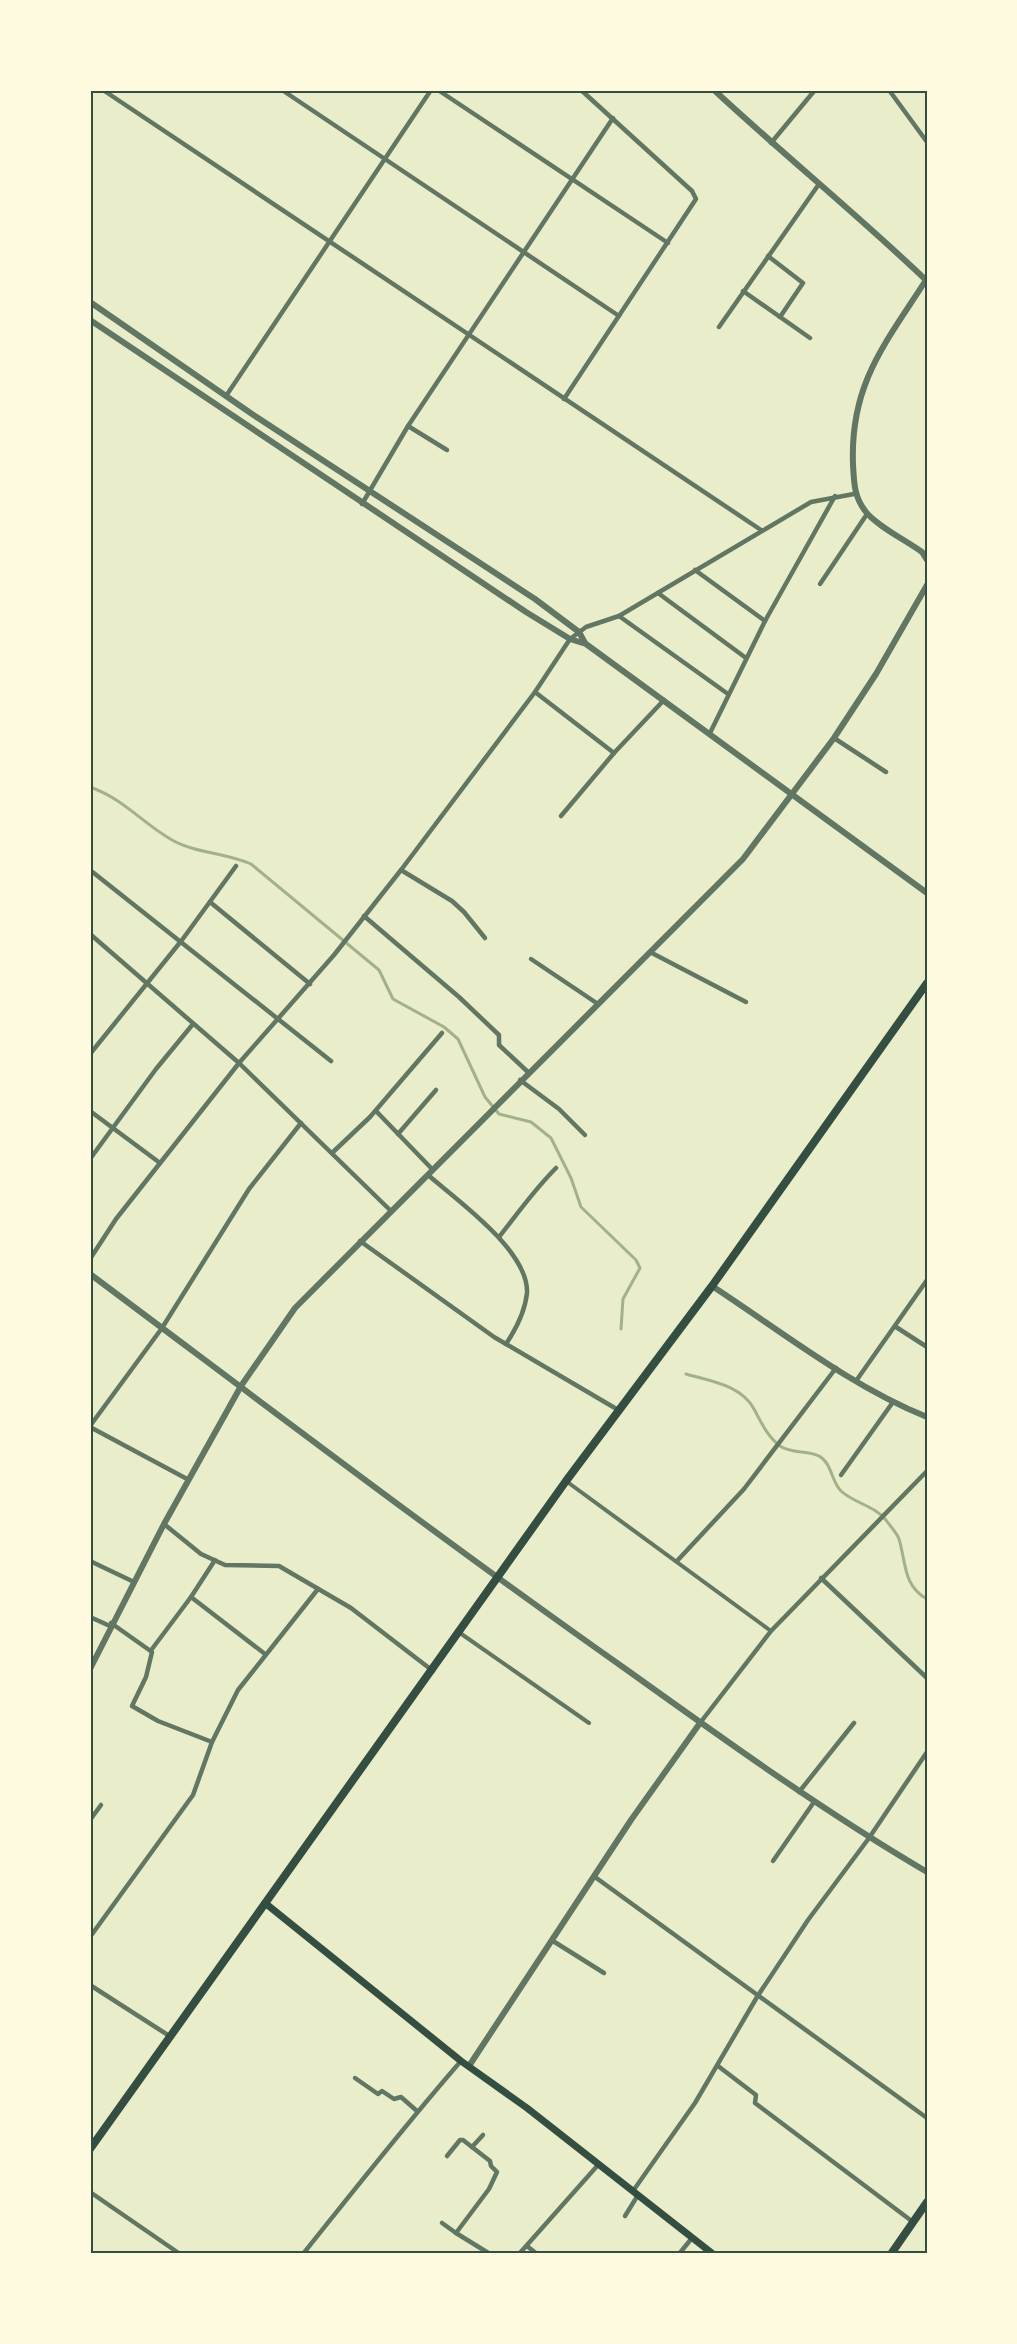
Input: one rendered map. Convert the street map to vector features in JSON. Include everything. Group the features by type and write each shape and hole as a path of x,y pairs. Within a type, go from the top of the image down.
{"main road":[{"path":"90,2149 566,1482 712,1286 927,983"},
{"path":"265,1903 461,2061 712,2254"},
{"path":"891,2254 927,2202"}],"street":[{"path":"103,90 761,530"},
{"path":"282,90 619,316"},
{"path":"226,396 431,90"},
{"path":"438,90 668,243"},
{"path":"564,399 694,203 695,195 580,90"},
{"path":"714,90 771,144 888,242 927,280 869,371 855,415 854,494 867,514 922,552 927,560"},
{"path":"771,144 815,90"},
{"path":"889,90 927,142"},
{"path":"362,504 408,426 613,118"},
{"path":"719,327 819,184"},
{"path":"768,256 803,283 780,317"},
{"path":"743,291 810,338"},
{"path":"90,302 226,396 579,632 586,644"},
{"path":"90,320 474,578 570,639 586,644 927,893"},
{"path":"408,426 447,450"},
{"path":"90,1259 116,1219 239,1063 310,984 401,870 535,692 570,639 579,632 619,616 811,502 854,494"},
{"path":"710,733 765,621 835,496"},
{"path":"820,584 867,514"},
{"path":"474,578 483,566"},
{"path":"695,570 765,621"},
{"path":"90,1669 164,1524 241,1386 295,1308 743,859 834,738 876,674 927,585"},
{"path":"658,592 746,658"},
{"path":"619,616 728,694"},
{"path":"535,692 614,753"},
{"path":"561,816 614,753 664,700"},
{"path":"834,738 886,772"},
{"path":"90,1054 182,940 236,866"},
{"path":"90,870 182,940 332,1061"},
{"path":"401,870 452,901 465,912 485,938"},
{"path":"210,902 310,984"},
{"path":"364,916 459,997 499,1035 499,1045 530,1073"},
{"path":"90,934 239,1063 391,1211"},
{"path":"650,952 746,1002"},
{"path":"531,959 598,1004"},
{"path":"90,1159 193,1024"},
{"path":"332,1153 376,1111 442,1033"},
{"path":"520,1080 559,1110 585,1135"},
{"path":"398,1134 436,1090"},
{"path":"90,1111 160,1163"},
{"path":"376,1111 430,1172 499,1237 522,1272 527,1291 524,1310 506,1344"},
{"path":"189,1480 90,1427 162,1328 249,1189 301,1123"},
{"path":"499,1237 525,1206 532,1192 556,1168"},
{"path":"360,1241 506,1344 620,1411"},
{"path":"90,1274 497,1580 799,1792 869,1838 927,1872"},
{"path":"856,1381 927,1280"},
{"path":"712,1286 856,1381 893,1402 927,1417"},
{"path":"896,1327 927,1347"},
{"path":"677,1562 744,1489 836,1368"},
{"path":"841,1475 893,1402"},
{"path":"469,2066 631,1820 700,1723 771,1631 927,1471"},
{"path":"566,1482 771,1631"},
{"path":"164,1524 201,1554 225,1564 279,1566 351,1608 433,1671"},
{"path":"212,1742 158,1721 132,1707 150,1667 152,1649 215,1560"},
{"path":"90,1561 134,1582"},
{"path":"821,1578 927,1678"},
{"path":"90,1937 193,1795 212,1742 238,1690 318,1589"},
{"path":"191,1597 265,1654"},
{"path":"90,1617 111,1625 152,1649"},
{"path":"460,1633 589,1723"},
{"path":"799,1792 854,1723"},
{"path":"626,2216 635,2193 718,2066 757,1997 808,1920 869,1838 927,1752"},
{"path":"773,1861 814,1802"},
{"path":"90,1820 101,1805"},
{"path":"595,1877 757,1997 927,2118"},
{"path":"553,1941 604,1973"},
{"path":"90,1985 171,2037"},
{"path":"303,2254 354,2193 373,2164 461,2061"},
{"path":"718,2066 756,2096 756,2104 913,2222"},
{"path":"354,2078 378,2094 382,2091 394,2099 401,2097 417,2111"},
{"path":"472,2147 483,2135"},
{"path":"447,2156 461,2140 490,2161 498,2175 456,2234"},
{"path":"519,2254 598,2165"},
{"path":"90,2192 180,2254"},
{"path":"442,2223 490,2254"},
{"path":"679,2254 692,2238"},
{"path":"527,2246 537,2254"}],"waterway":[{"path":"90,787 113,798 172,840 251,864 379,970 393,999 444,1027 458,1039 485,1097 499,1114 531,1122 551,1138 571,1178 581,1207 636,1260 640,1268 623,1299 621,1329"},
{"path":"686,1374 733,1389 748,1401 768,1433 780,1446 789,1450 815,1454 823,1459 841,1491 881,1515 895,1532 899,1539 909,1580 919,1594 927,1599"}]}
